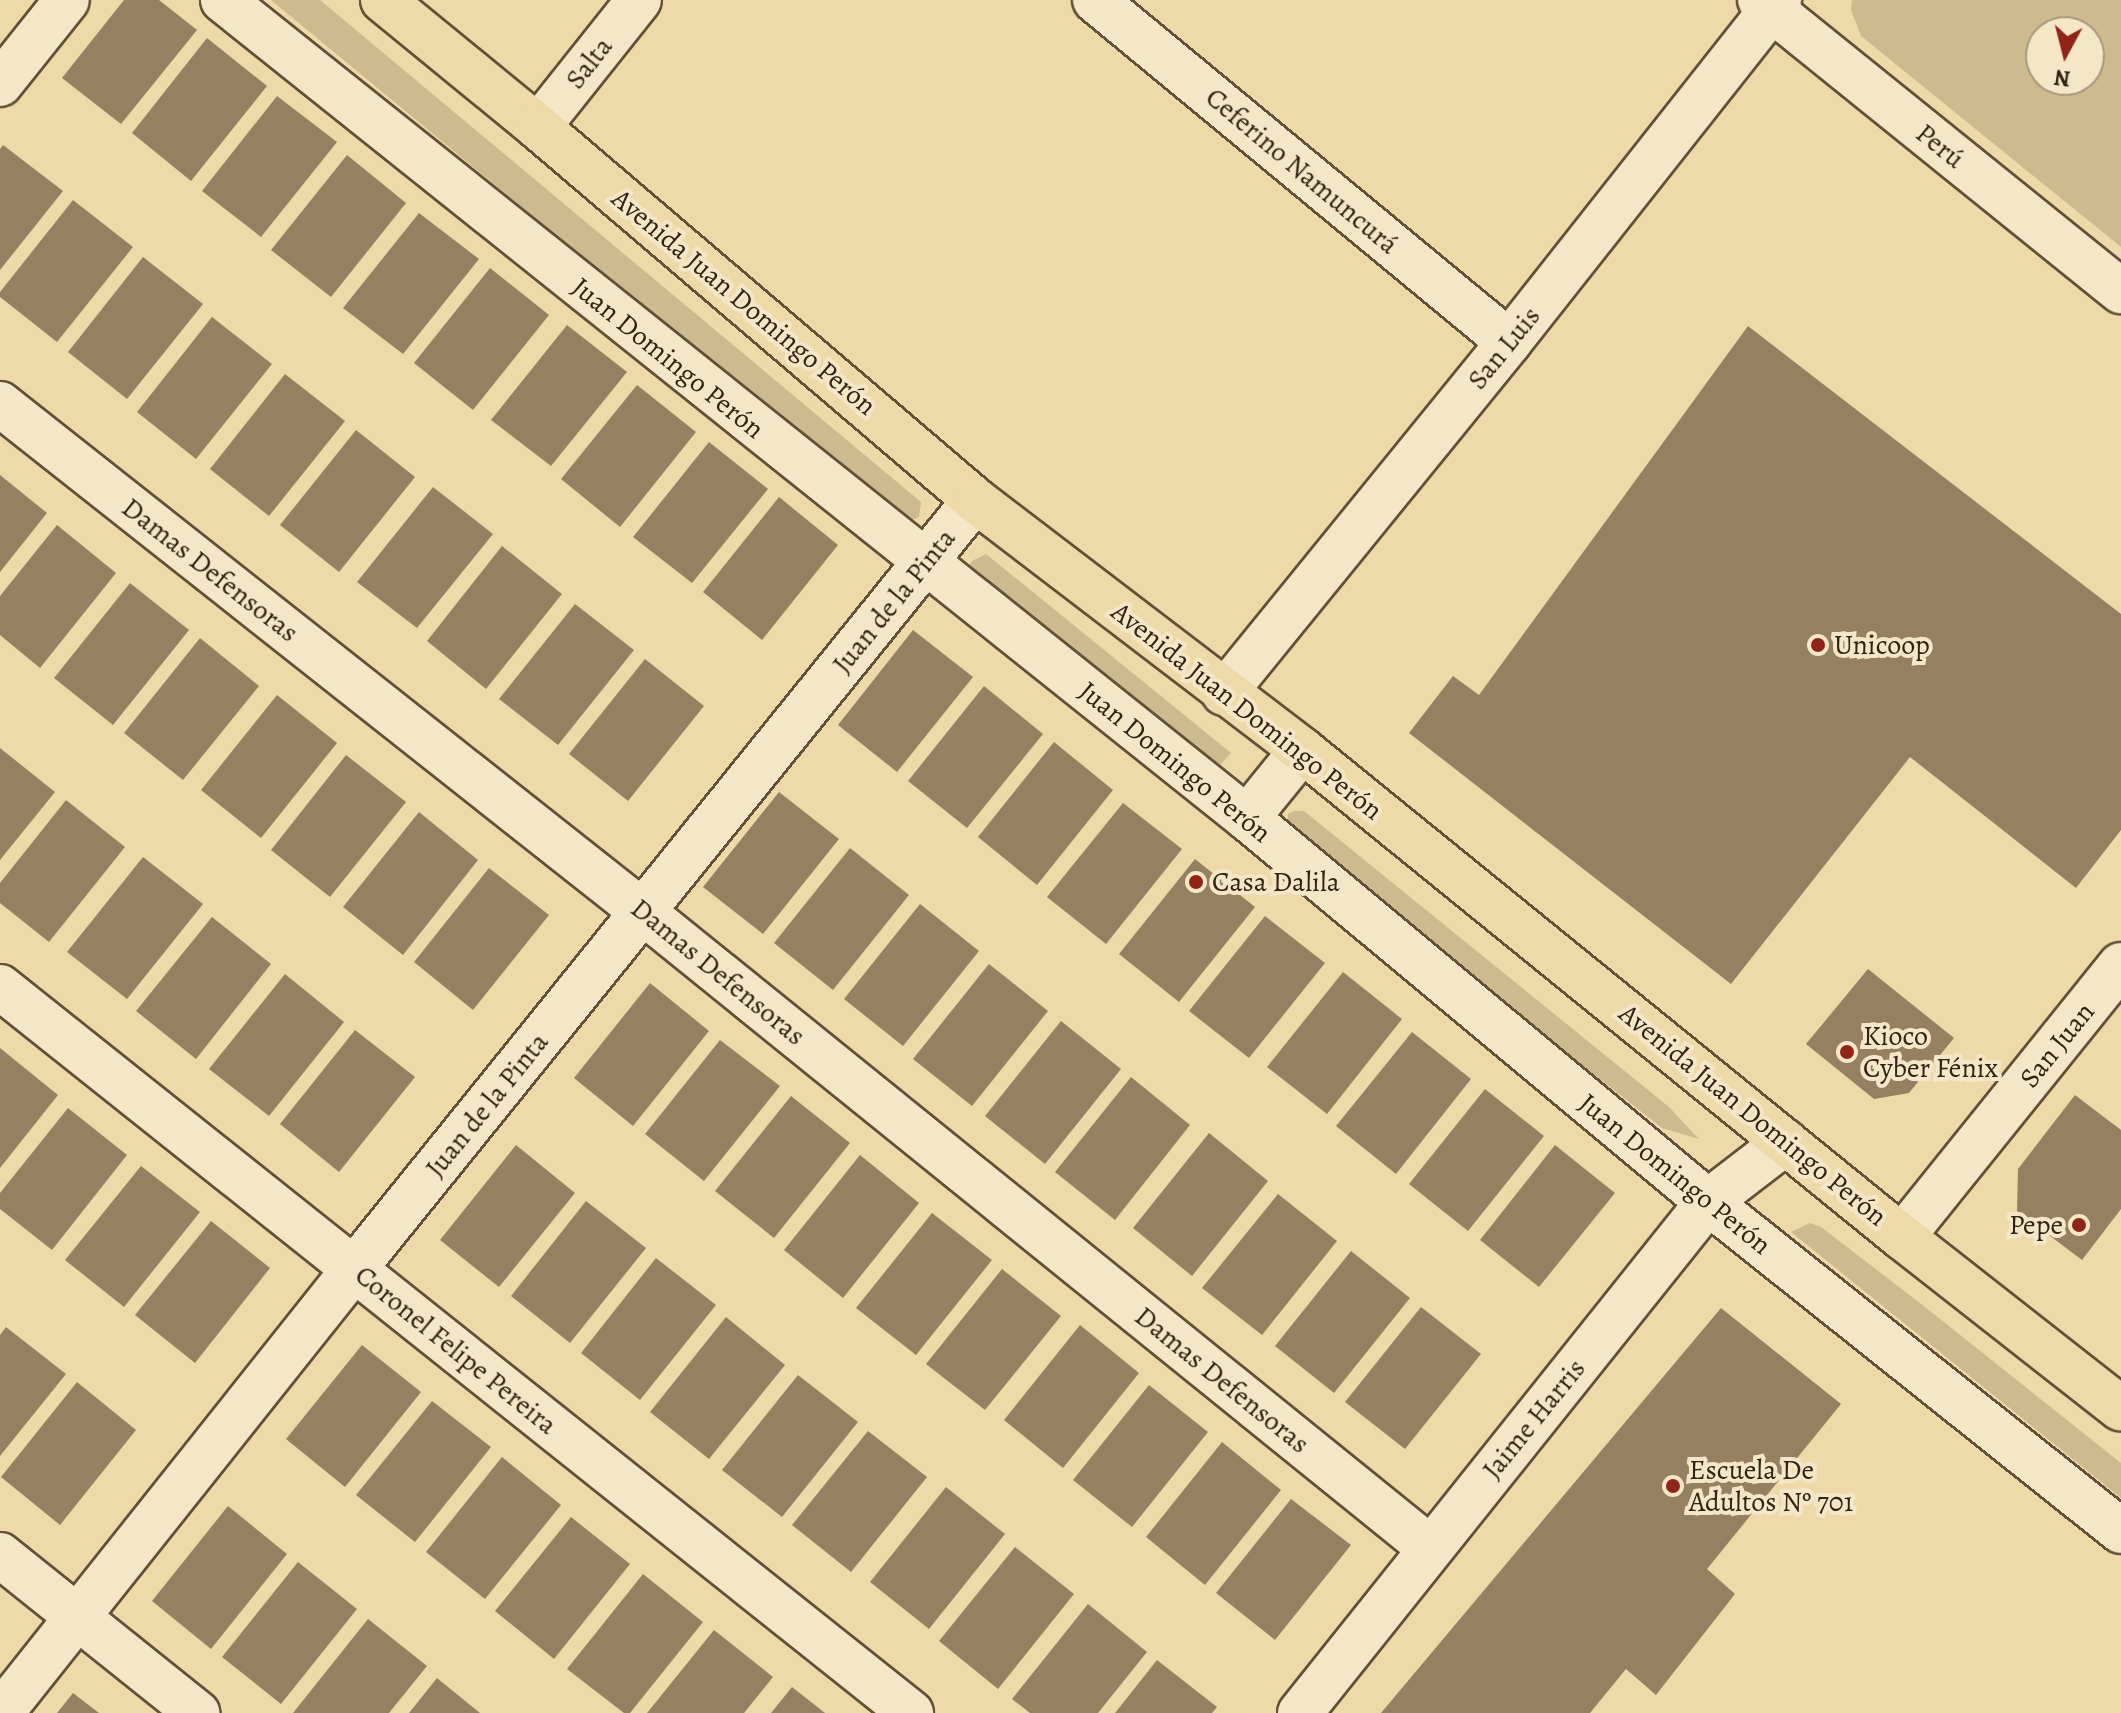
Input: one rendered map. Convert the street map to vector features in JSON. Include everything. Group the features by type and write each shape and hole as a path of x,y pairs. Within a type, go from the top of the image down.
{"main road":[{"name":"Avenida Juan Domingo Perón","path":"383,0 538,127 975,500 1302,750 1902,1237 2121,1409"}],"street":[{"path":"0,84 67,0"},
{"name":"Juan Domingo Perón","path":"223,0 1247,818 1708,1202 2121,1531"},
{"name":"Salta","path":"538,127 639,0"},
{"name":"Ceferino Namuncurá","path":"1095,0 1509,342"},
{"name":"San Luis","path":"1224,693 1509,342 1770,4"},
{"name":"Perú","path":"1770,4 2121,291"},
{"name":"Damas Defensoras","path":"0,404 643,912 1430,1548"},
{"name":"Juan de la Pinta","path":"1,1713 354,1269 975,500"},
{"path":"1247,818 1302,750"},
{"name":"San Juan","path":"1902,1237 2121,965"},
{"name":"Coronel Felipe Pereira","path":"0,987 911,1713"},
{"name":"Jaime Harris","path":"1300,1713 1708,1202 1786,1142"},
{"path":"0,1555 197,1713"}],"shaded area":[{"path":"271,0 320,0 921,502 919,517 904,523"},
{"path":"1852,0 2121,0 2121,247 1861,36 1851,10"},
{"path":"986,554 1231,753 1213,773 967,570 972,561"},
{"path":"1304,811 1669,1107 1699,1139 1662,1128 1288,834 1288,814"},
{"path":"1810,1223 1821,1227 1925,1307 2121,1463 2121,1498 1791,1232"}],"building":[{"path":"124,0 159,0 197,30 121,124 62,78"},
{"path":"207,38 267,86 191,181 132,133"},
{"path":"277,96 337,142 261,237 202,191"},
{"path":"3,145 63,191 0,270 0,149"},
{"path":"347,155 406,203 331,297 271,250"},
{"path":"73,200 133,247 57,342 0,297 0,292"},
{"path":"419,213 479,259 403,354 343,308"},
{"path":"143,257 203,304 127,399 68,352"},
{"path":"490,268 549,315 473,410 414,363"},
{"path":"212,317 272,364 196,459 137,412"},
{"path":"567,325 627,372 551,466 491,420"},
{"name":"Unicoop","path":"1748,326 2121,614 2121,830 2076,888 1910,757 1731,984 1409,733 1453,676 1479,695"},
{"path":"285,374 345,421 269,516 210,469"},
{"path":"637,385 696,432 620,527 561,479"},
{"path":"356,430 415,477 339,572 280,525"},
{"path":"709,442 768,489 692,583 633,537"},
{"path":"0,475 47,513 0,572"},
{"path":"433,487 493,534 417,628 357,582"},
{"path":"779,497 838,545 762,640 703,592"},
{"path":"57,525 116,573 40,668 0,635 0,596"},
{"path":"502,546 562,594 486,689 427,641"},
{"path":"130,583 189,630 113,725 54,678"},
{"path":"575,604 634,650 558,745 499,699"},
{"path":"913,630 973,677 897,772 838,725"},
{"path":"200,638 259,686 183,780 124,733"},
{"path":"645,659 704,706 628,801 569,754"},
{"path":"984,686 1043,734 967,828 908,781"},
{"path":"277,695 337,743 261,838 201,790"},
{"path":"1054,742 1113,790 1037,885 978,837"},
{"path":"0,748 55,792 0,860"},
{"path":"346,755 406,802 330,897 271,850"},
{"path":"779,792 839,839 763,934 703,887"},
{"path":"66,800 125,847 49,942 0,903 0,883"},
{"path":"1123,803 1182,849 1106,944 1047,897"},
{"path":"419,812 478,860 403,955 343,907"},
{"path":"850,848 909,895 833,990 774,943"},
{"path":"143,857 203,904 127,999 67,952"},
{"path":"1195,859 1255,907 1179,1002 1119,954"},
{"path":"489,868 549,915 473,1010 414,962"},
{"path":"920,904 979,951 903,1046 844,999"},
{"path":"1265,916 1325,963 1249,1058 1189,1011"},
{"path":"212,917 271,964 196,1059 136,1011"},
{"path":"989,964 1048,1011 972,1106 913,1059"},
{"path":"1868,969 1954,1038 1909,1093 1874,1099 1806,1044"},
{"path":"1343,972 1402,1019 1327,1114 1267,1067"},
{"path":"285,974 344,1022 269,1116 209,1069"},
{"path":"650,983 709,1031 633,1126 574,1078"},
{"path":"1061,1021 1121,1069 1045,1164 985,1116"},
{"path":"355,1030 415,1077 339,1172 280,1124"},
{"path":"1412,1032 1471,1079 1396,1174 1336,1126"},
{"path":"720,1040 780,1086 704,1181 645,1134"},
{"path":"0,1048 58,1095 0,1168"},
{"path":"1131,1077 1190,1125 1115,1220 1055,1172"},
{"path":"1485,1089 1544,1136 1468,1231 1409,1184"},
{"path":"2075,1095 2121,1130 2121,1209 2082,1260 2017,1211 2018,1169"},
{"path":"791,1096 850,1143 774,1238 715,1191"},
{"path":"68,1108 127,1155 52,1250 0,1209 0,1193"},
{"path":"1209,1133 1268,1181 1192,1276 1133,1228"},
{"path":"516,1145 575,1193 499,1287 440,1240"},
{"path":"1555,1145 1615,1193 1539,1287 1480,1240"},
{"path":"860,1155 919,1203 843,1298 784,1250"},
{"path":"141,1166 200,1212 124,1307 65,1260"},
{"path":"1278,1194 1337,1241 1262,1335 1202,1288"},
{"path":"586,1201 646,1248 570,1343 511,1296"},
{"path":"932,1213 992,1260 916,1355 856,1308"},
{"path":"211,1221 270,1268 195,1363 135,1315"},
{"path":"1351,1251 1410,1298 1334,1393 1275,1346"},
{"path":"656,1258 716,1305 640,1400 581,1353"},
{"path":"1002,1269 1061,1316 985,1410 926,1364"},
{"path":"1421,1307 1481,1354 1405,1449 1345,1402"},
{"name":"Escuela De Adultos Nº 701","path":"1721,1308 1841,1404 1707,1569 1735,1594 1656,1695 1626,1669 1590,1713 1381,1713"},
{"path":"726,1317 785,1365 709,1459 650,1412"},
{"path":"1080,1325 1139,1373 1063,1468 1004,1420"},
{"path":"6,1327 66,1374 0,1456 0,1335"},
{"path":"362,1345 421,1392 345,1487 286,1439"},
{"path":"798,1375 858,1422 782,1517 722,1470"},
{"path":"77,1382 136,1430 60,1525 1,1477"},
{"path":"1149,1385 1208,1432 1132,1527 1073,1480"},
{"path":"432,1401 491,1447 415,1542 356,1495"},
{"path":"868,1431 927,1477 851,1572 792,1525"},
{"path":"1222,1442 1281,1490 1205,1585 1146,1537"},
{"path":"502,1457 561,1505 485,1599 426,1552"},
{"path":"946,1487 1005,1534 929,1629 870,1582"},
{"path":"1291,1499 1351,1545 1275,1640 1216,1593"},
{"path":"228,1506 287,1554 211,1649 152,1601"},
{"path":"571,1517 630,1564 554,1659 495,1611"},
{"path":"1015,1547 1074,1594 998,1689 939,1641"},
{"path":"298,1562 357,1609 281,1704 222,1657"},
{"path":"643,1574 703,1622 630,1713 624,1713 567,1669"},
{"path":"1088,1604 1147,1652 1098,1713 1030,1713 1012,1699"},
{"path":"368,1619 427,1666 389,1713 293,1713"},
{"path":"714,1630 773,1677 744,1713 647,1713"},
{"path":"1157,1660 1217,1707 1212,1713 1115,1713"},
{"path":"437,1678 480,1713 409,1713"},
{"path":"792,1687 825,1713 771,1713"},
{"path":"73,1693 99,1713 57,1713"}],"place":[{"name":"Unicoop","path":"1818,645"},
{"name":"Casa Dalila","path":"1196,882"},
{"name":"Kioco Cyber Fénix","path":"1847,1052"},
{"name":"Pepe","path":"2079,1225"},
{"name":"Escuela De Adultos Nº 701","path":"1673,1486"}]}
